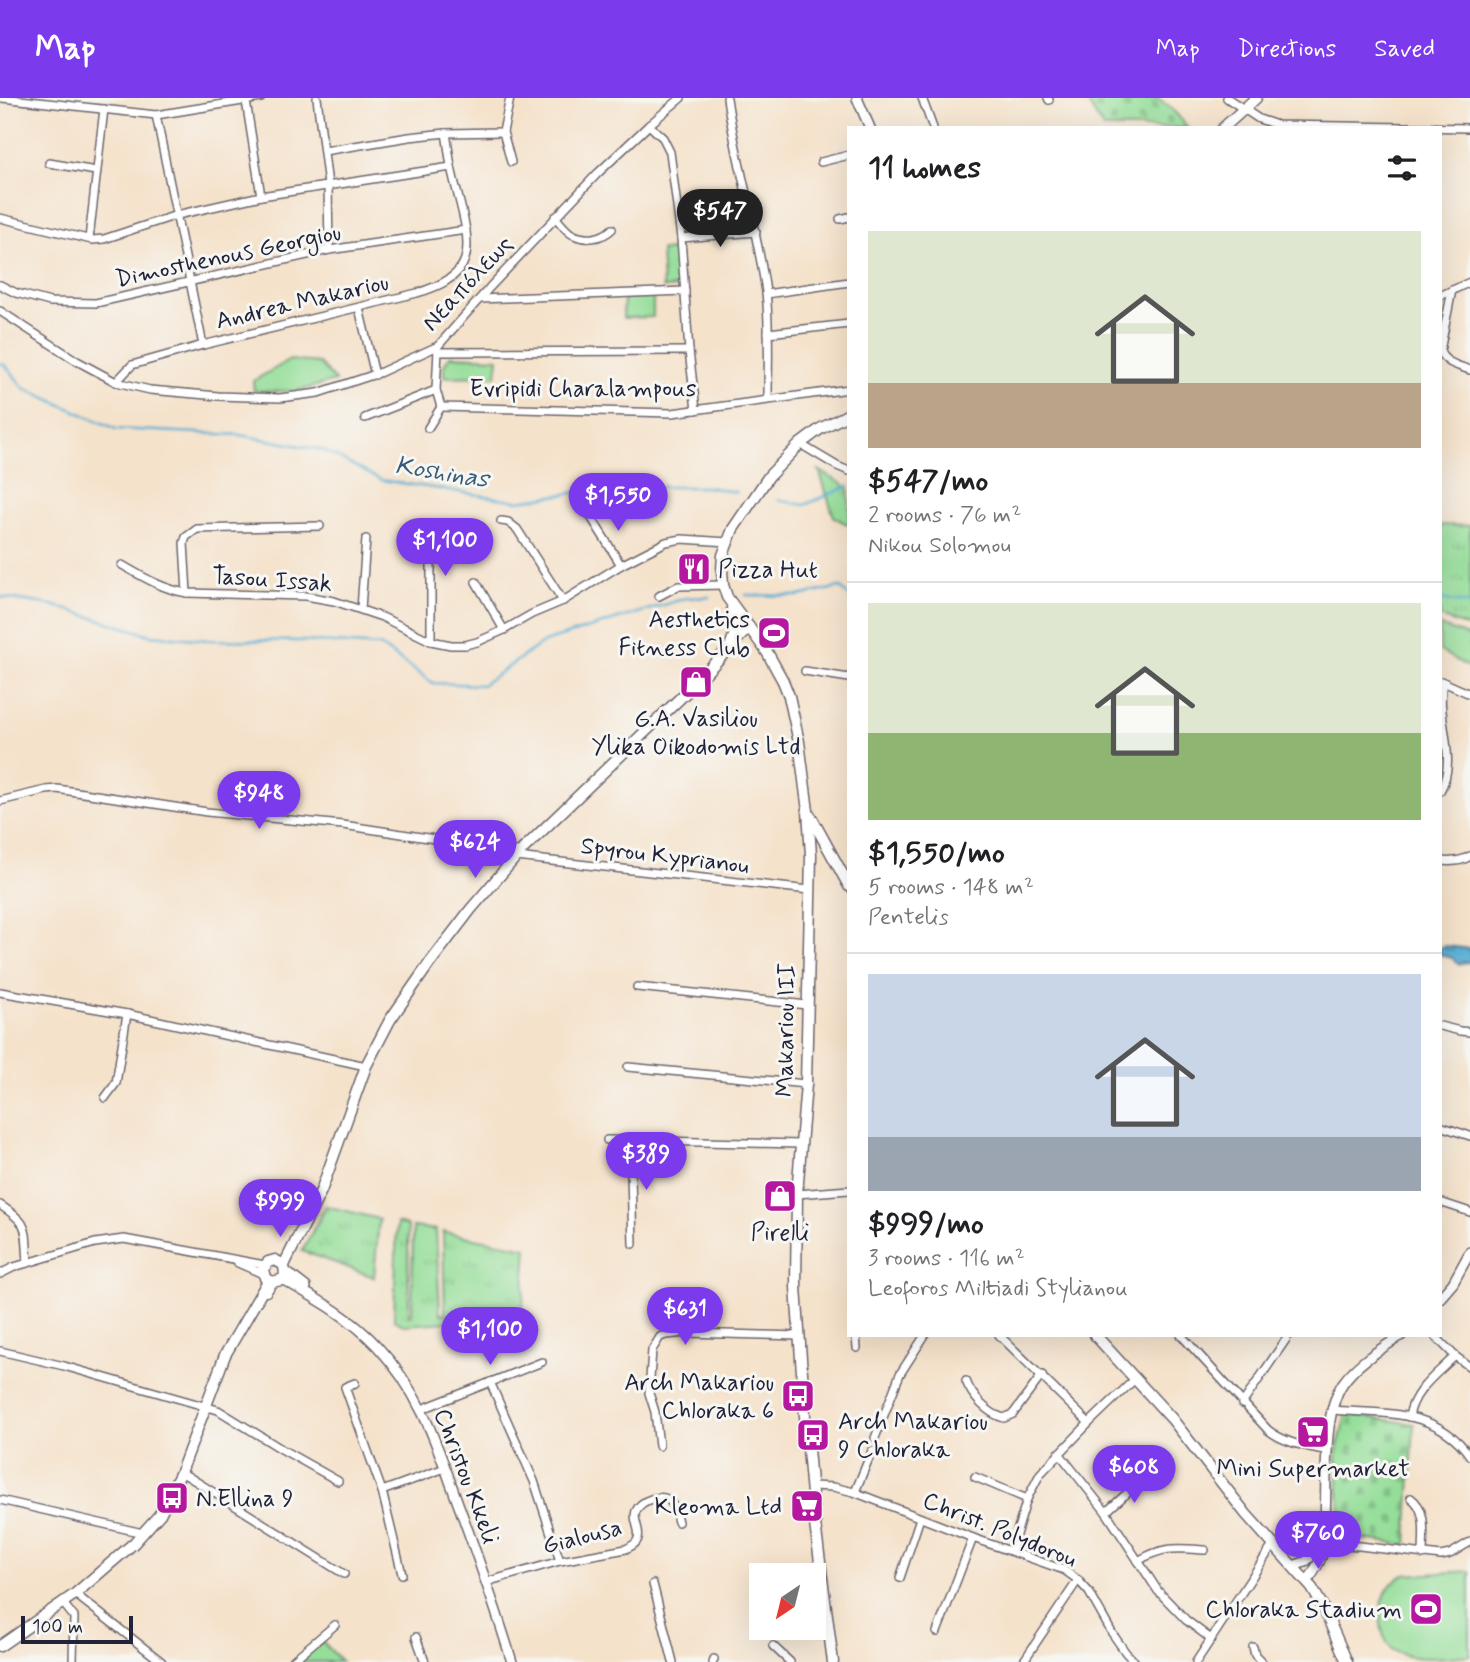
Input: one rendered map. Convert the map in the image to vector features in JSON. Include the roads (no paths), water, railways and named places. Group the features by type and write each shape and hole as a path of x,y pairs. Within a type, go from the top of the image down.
{"main road":[{"path":"1225,126 1256,98"},
{"name":"Makariou III","path":"834,1662 811,1486 796,1287 797,1194 806,1083 811,855 808,811 793,710 783,681 765,648 732,605 723,585 722,563 737,522 769,476 800,444 820,429 847,415"},
{"path":"730,648 735,633 732,605"},
{"path":"0,1646 75,1594 134,1543 160,1514 181,1472 225,1355 303,1226 324,1184 366,1066 390,1020 429,964 518,854 688,692 749,627"},
{"path":"730,648 749,640 765,648"},
{"path":"808,811 847,882"},
{"path":"811,855 818,853 834,858"},
{"path":"1097,1337 1172,1419 1246,1514 1307,1582 1322,1605 1347,1662"}],"street":[{"path":"2,98 156,115 261,98"},
{"path":"317,98 328,185 329,250"},
{"path":"510,98 502,132 511,162"},
{"name":"Νεαπόλεως","path":"0,311 76,361 116,382 150,390 218,396 280,398 318,393 438,349 480,299 597,174 681,98"},
{"path":"727,98 730,122 756,232 766,294 768,399"},
{"path":"858,98 869,126"},
{"path":"922,98 932,126"},
{"path":"1227,98 1259,119 1277,125 1332,126"},
{"path":"246,100 261,196"},
{"path":"89,239 104,108"},
{"path":"156,115 203,345"},
{"path":"649,125 663,138 670,152 681,239 696,410"},
{"path":"1442,128 1470,128"},
{"path":"324,151 408,137 502,132"},
{"name":"Andrea Makariou","path":"116,382 132,365 432,289 447,280 465,260 466,230 446,133"},
{"path":"821,162 847,156"},
{"path":"49,163 96,171"},
{"path":"0,218 89,239 104,239 177,215 261,196 451,167"},
{"path":"555,218 573,235 591,239 606,235 612,229"},
{"name":"Dimosthenous Georgiou","path":"0,285 16,293 50,302 96,303 329,250 466,230"},
{"path":"681,239 756,232"},
{"path":"766,294 847,282"},
{"path":"1442,295 1470,282"},
{"path":"1442,341 1452,290"},
{"path":"480,299 685,291"},
{"path":"359,308 375,374"},
{"path":"768,333 847,324"},
{"path":"428,428 441,407 436,390 438,349 689,351"},
{"path":"1442,357 1470,370"},
{"name":"Evripidi Charalampous","path":"441,407 672,412 847,389"},
{"path":"365,418 436,390"},
{"path":"800,444 847,470"},
{"path":"591,517 621,565"},
{"path":"501,521 508,522 517,529 563,601"},
{"path":"187,593 184,543 186,537 197,529 320,526"},
{"path":"361,609 366,539"},
{"name":"Tasou Issak","path":"122,565 160,586 187,593 306,596 334,601 382,617 431,641 465,645 504,630 563,601 658,545 675,539 728,542"},
{"path":"409,542 423,549 430,558 431,641"},
{"path":"476,582 504,630"},
{"path":"659,596 678,586 723,585"},
{"path":"805,671 847,678"},
{"path":"1442,682 1470,694"},
{"path":"1442,720 1447,764 1442,788"},
{"name":"Spyrou Kyprianou","path":"0,801 57,789 207,812 343,825 518,854 809,890"},
{"path":"1442,861 1464,860 1470,856"},
{"path":"636,987 807,1005"},
{"path":"0,992 127,1014 366,1066"},
{"path":"105,1098 116,1083 127,1014"},
{"path":"1442,1026 1470,1032"},
{"path":"628,1067 806,1083"},
{"path":"1442,1127 1470,1136"},
{"path":"607,1140 801,1144"},
{"path":"630,1141 633,1244"},
{"path":"797,1194 847,1190"},
{"path":"1442,1203 1470,1212"},
{"path":"0,1205 23,1222 27,1263"},
{"path":"0,1274 14,1267 95,1243 124,1239 225,1258 275,1271"},
{"path":"1442,1296 1453,1283 1470,1252"},
{"name":"Christou Kkeli","path":"275,1271 340,1312 361,1330 390,1361 422,1409 435,1437 512,1662"},
{"path":"659,1446 649,1393 652,1350 660,1337 686,1333 799,1336"},
{"path":"856,1337 857,1348"},
{"path":"875,1438 900,1374 924,1337"},
{"path":"1001,1337 1089,1423"},
{"path":"1006,1342 1011,1337"},
{"path":"1183,1337 1242,1404 1276,1436 1292,1444 1328,1451"},
{"path":"1242,1404 1288,1337"},
{"path":"1307,1582 1317,1566 1325,1544 1329,1429 1339,1389 1365,1360 1399,1337"},
{"path":"1436,1337 1470,1367"},
{"path":"0,1351 218,1410 338,1481"},
{"path":"1409,1417 1411,1406 1420,1390 1455,1356"},
{"path":"422,1409 542,1362"},
{"path":"966,1381 968,1388 979,1401 1004,1419 1013,1414 1042,1375"},
{"path":"1011,1551 1027,1499 1040,1474 1136,1378"},
{"path":"355,1382 345,1387 383,1491 402,1574"},
{"path":"490,1382 534,1481 560,1561"},
{"path":"1332,1410 1409,1417 1433,1423 1445,1430 1470,1456"},
{"path":"855,1492 872,1451"},
{"path":"1059,1453 1106,1512 1168,1603 1211,1639"},
{"path":"383,1491 445,1468"},
{"path":"181,1472 344,1574"},
{"path":"975,1477 1027,1499"},
{"path":"1106,1512 1144,1478"},
{"name":"Christ. Polydorou","path":"811,1486 855,1492 1064,1570 1089,1592 1119,1645 1135,1662"},
{"name":"Gialousa","path":"486,1582 560,1561 626,1549 638,1540 635,1513 640,1505 659,1497 673,1505 678,1522"},
{"path":"1411,1497 1418,1505 1423,1519 1423,1555"},
{"path":"0,1500 143,1533"},
{"path":"900,1578 920,1518"},
{"path":"937,1632 973,1538"},
{"path":"1293,1566 1305,1562 1325,1544 1441,1556 1450,1555 1470,1542"},
{"path":"1196,1662 1273,1545"},
{"path":"1138,1561 1166,1549 1205,1550"},
{"path":"1023,1662 1078,1580"},
{"path":"653,1584 673,1662"},
{"path":"75,1594 162,1662"},
{"path":"63,1603 74,1617 73,1662"},
{"path":"291,1662 335,1625"},
{"path":"416,1637 425,1662"},
{"path":"773,1646 790,1662"},
{"path":"1252,1647 1262,1662"}],"water":[{"path":"1442,947 1470,949 1470,962 1459,964 1452,958 1442,956"}],"waterway":[{"name":"Koshinas","path":"0,363 6,366 24,388 116,429 240,435 323,450 381,480 518,501 614,487 708,487 736,492"},
{"name":"Koshinas","path":"778,500 804,505 847,487"},
{"path":"746,595 799,596 840,587 847,594"},
{"path":"0,597 52,605 150,635 209,640 303,641 380,646 433,683 482,685 544,642 686,598 710,597"},
{"name":"Koshinas","path":"1442,599 1470,604"}],"place":[{"name":"Pizza Hut","path":"694,569"},
{"name":"Aesthetics Fitness Club","path":"774,633"},
{"name":"G.A. Vasiliou Ylika Oikodomis Ltd","path":"696,682"},
{"name":"Pirelli","path":"780,1196"},
{"name":"Arch Makariou Chloraka 6","path":"798,1396"},
{"name":"Mini Supermarket","path":"1313,1432"},
{"name":"Arch Makariou 9 Chloraka","path":"813,1435"},
{"name":"N.Ellina 9","path":"172,1498"},
{"name":"Kleoma Ltd","path":"807,1506"},
{"name":"Chloraka Stadium","path":"1426,1609"}]}
